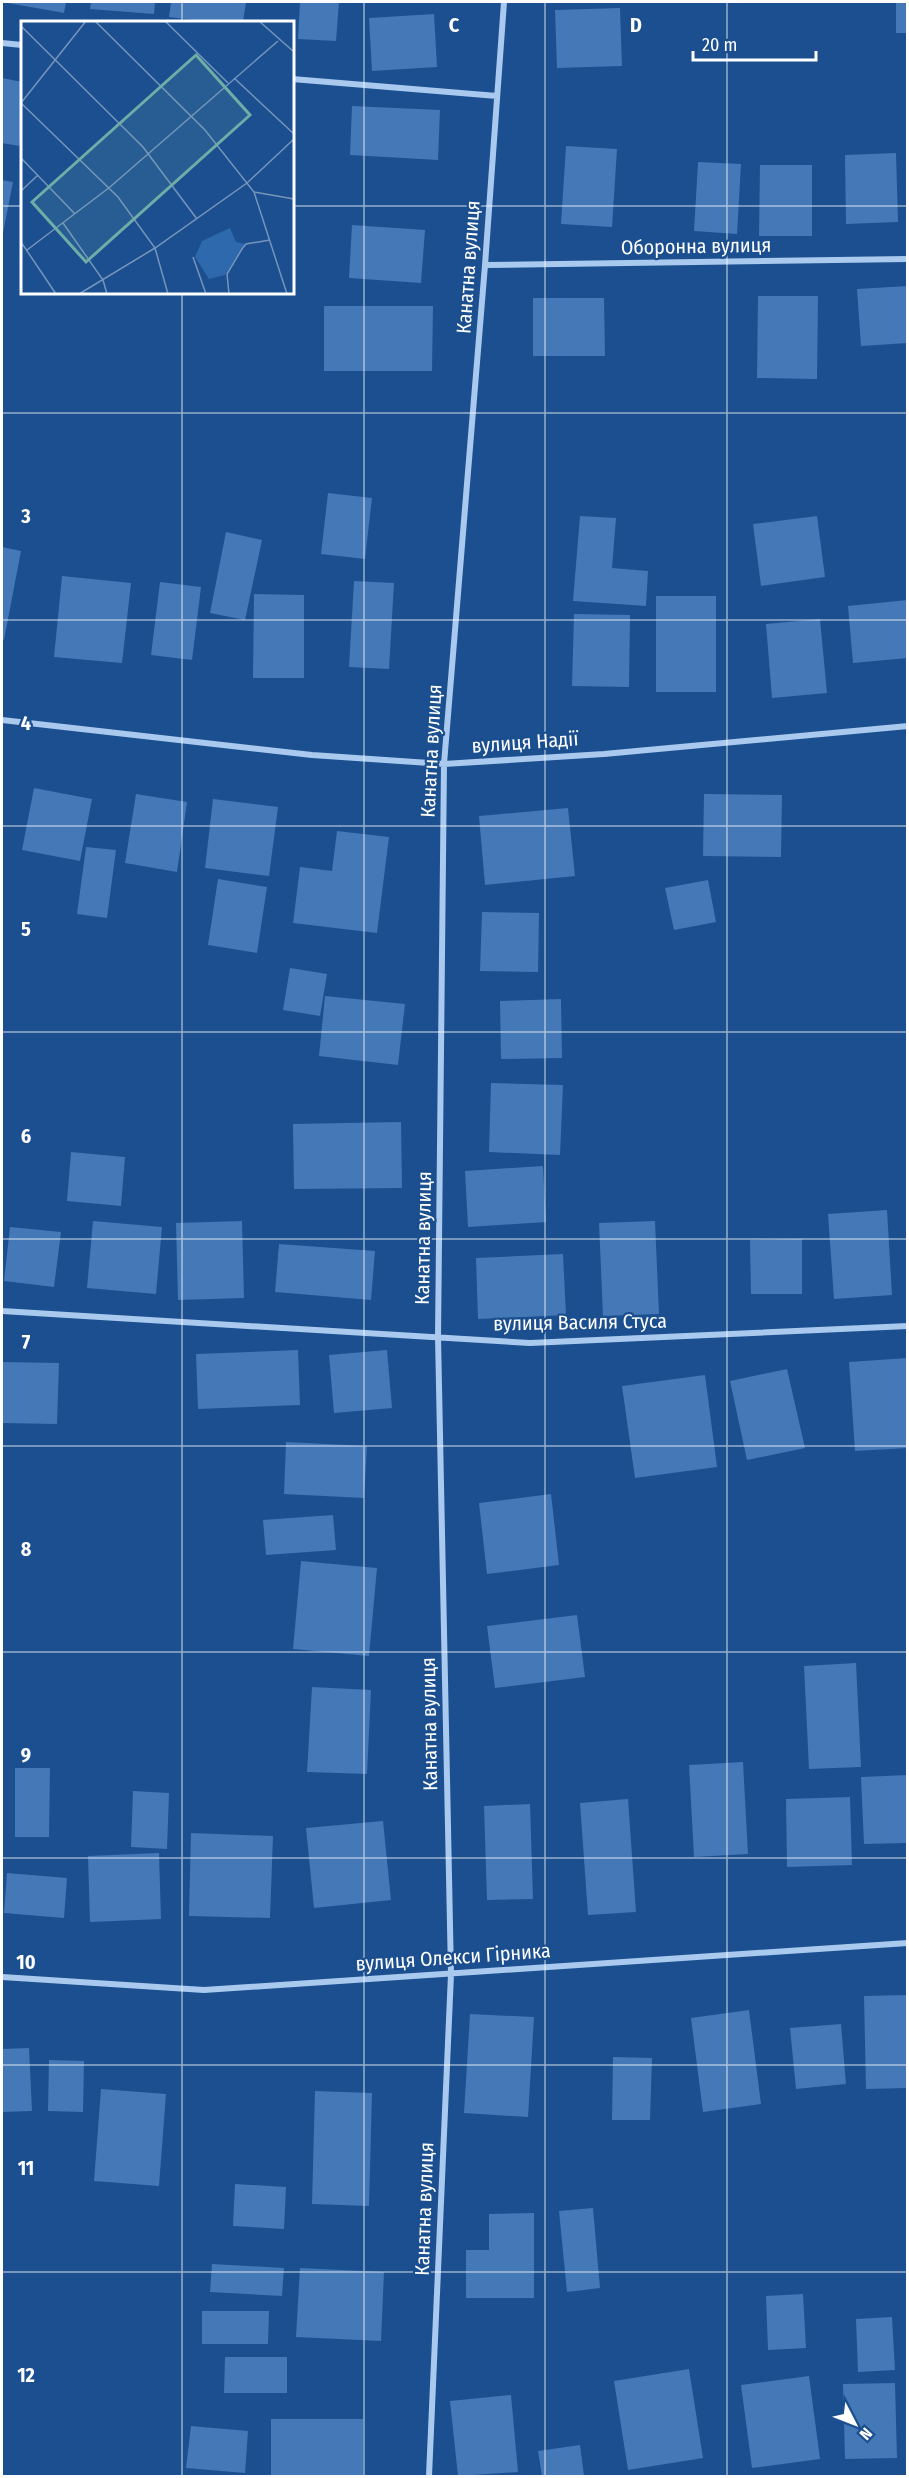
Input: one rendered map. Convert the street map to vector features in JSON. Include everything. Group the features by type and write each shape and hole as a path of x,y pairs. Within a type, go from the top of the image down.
{"street":[{"name":"Канатна вулиця","path":"429,2476 451,1974 438,1337 444,764 504,2"},
{"path":"2,43 21,45"},
{"path":"294,79 497,96"},
{"name":"Оборонна вулиця","path":"485,265 908,259"},
{"name":"вулиця Надії","path":"2,720 312,755 444,764 604,754 908,726"},
{"name":"вулиця Василя Стуса","path":"2,1311 530,1343 908,1326"},
{"name":"вулиця Олекси Гірника","path":"2,1977 204,1989 908,1943"}],"building":[{"path":"2,2 66,2 64,13"},
{"path":"91,2 155,2 154,14 90,9"},
{"path":"171,2 246,2 243,21 201,21 169,17"},
{"path":"300,2 339,2 336,41 298,39"},
{"path":"896,2 908,2 908,33 896,33"},
{"path":"620,8 622,66 557,68 555,10"},
{"path":"434,14 437,67 372,71 369,18"},
{"path":"2,78 21,82 21,133 19,146 2,143"},
{"path":"352,106 440,110 438,160 350,155"},
{"path":"566,146 617,149 612,227 561,224"},
{"path":"896,153 898,222 846,224 845,155"},
{"path":"698,162 741,164 737,234 694,231"},
{"path":"760,165 812,165 812,236 759,236"},
{"path":"2,180 13,182 3,233 2,233"},
{"path":"352,225 425,230 421,283 349,278"},
{"path":"908,286 908,343 861,346 857,289"},
{"path":"758,296 818,296 817,379 757,378"},
{"path":"533,298 604,298 605,356 533,356"},
{"path":"324,306 433,306 432,371 324,371"},
{"path":"328,493 372,498 365,559 321,554"},
{"path":"580,516 616,518 612,568 648,571 646,606 573,601"},
{"path":"817,516 825,577 761,586 753,524"},
{"path":"226,532 262,540 245,620 210,613"},
{"path":"2,547 21,551 4,640 2,639"},
{"path":"62,576 131,583 122,663 54,657"},
{"path":"354,581 394,583 389,669 349,667"},
{"path":"160,582 201,587 192,660 151,655"},
{"path":"254,594 304,595 304,678 253,678"},
{"path":"656,596 716,596 716,692 656,692"},
{"path":"908,600 908,658 853,663 848,606"},
{"path":"574,614 630,615 629,687 572,686"},
{"path":"820,619 827,693 772,698 766,624"},
{"path":"34,788 92,799 80,861 22,850"},
{"path":"136,794 187,802 177,872 125,863"},
{"path":"704,794 782,795 781,857 703,856"},
{"path":"213,799 278,807 269,876 205,868"},
{"path":"568,808 575,876 485,885 479,816"},
{"path":"337,831 389,837 377,933 293,923 300,867 332,871"},
{"path":"86,847 116,850 107,918 77,914"},
{"path":"218,879 267,887 257,953 208,945"},
{"path":"708,880 716,922 674,930 665,888"},
{"path":"482,912 539,913 538,972 480,971"},
{"path":"290,968 327,974 320,1016 283,1010"},
{"path":"325,996 405,1004 398,1065 319,1056"},
{"path":"561,999 562,1058 501,1059 500,1001"},
{"path":"491,1083 563,1085 560,1155 489,1152"},
{"path":"401,1122 402,1188 294,1189 293,1124"},
{"path":"71,1152 125,1157 121,1206 67,1201"},
{"path":"543,1166 546,1222 468,1227 465,1171"},
{"path":"887,1210 892,1295 834,1299 828,1214"},
{"path":"93,1221 162,1227 156,1294 87,1288"},
{"path":"242,1221 244,1298 178,1300 176,1223"},
{"path":"655,1221 659,1314 603,1316 599,1223"},
{"path":"10,1227 61,1232 54,1287 4,1281"},
{"path":"802,1239 802,1294 751,1294 750,1240"},
{"path":"279,1244 375,1251 371,1300 275,1292"},
{"path":"563,1254 566,1315 478,1319 476,1258"},
{"path":"298,1350 300,1405 198,1409 196,1354"},
{"path":"387,1350 392,1408 334,1413 329,1355"},
{"path":"908,1358 908,1448 855,1451 849,1362"},
{"path":"2,1362 59,1363 57,1424 2,1423"},
{"path":"787,1369 805,1448 747,1460 730,1381"},
{"path":"705,1375 717,1467 635,1478 622,1386"},
{"path":"286,1442 367,1446 364,1498 284,1494"},
{"path":"551,1494 559,1565 487,1574 479,1503"},
{"path":"333,1515 336,1550 266,1555 263,1520"},
{"path":"301,1561 377,1568 369,1656 293,1649"},
{"path":"577,1615 585,1677 495,1688 487,1626"},
{"path":"856,1663 861,1767 809,1769 804,1666"},
{"path":"312,1687 371,1690 367,1774 307,1772"},
{"path":"743,1762 748,1854 694,1857 689,1765"},
{"path":"15,1768 50,1768 49,1837 15,1837"},
{"path":"908,1775 908,1843 864,1844 861,1777"},
{"path":"133,1791 169,1793 167,1849 131,1847"},
{"path":"850,1797 852,1865 787,1867 786,1799"},
{"path":"628,1799 636,1912 588,1915 580,1803"},
{"path":"530,1804 533,1899 487,1900 484,1806"},
{"path":"383,1821 391,1900 314,1908 306,1828"},
{"path":"191,1833 273,1836 270,1918 189,1916"},
{"path":"159,1853 161,1919 90,1922 88,1856"},
{"path":"7,1873 67,1878 64,1918 4,1913"},
{"path":"908,1995 908,2088 866,2089 864,1996"},
{"path":"749,2010 761,2104 703,2112 691,2018"},
{"path":"470,2014 534,2017 528,2117 464,2113"},
{"path":"841,2024 846,2084 796,2089 790,2028"},
{"path":"29,2048 32,2111 2,2112 2,2049"},
{"path":"613,2057 652,2058 650,2120 612,2120"},
{"path":"49,2060 84,2061 83,2112 48,2111"},
{"path":"101,2089 166,2094 159,2186 94,2181"},
{"path":"315,2091 372,2093 369,2206 312,2204"},
{"path":"235,2184 286,2187 284,2229 233,2226"},
{"path":"593,2208 600,2288 567,2292 559,2211"},
{"path":"534,2213 534,2298 466,2298 466,2250 489,2250 489,2214"},
{"path":"212,2264 284,2268 282,2296 210,2292"},
{"path":"300,2268 384,2272 381,2341 296,2337"},
{"path":"803,2294 806,2348 768,2350 766,2296"},
{"path":"202,2311 269,2311 268,2344 202,2344"},
{"path":"892,2317 895,2370 858,2372 856,2319"},
{"path":"225,2357 287,2357 287,2393 224,2393"},
{"path":"689,2369 703,2458 628,2470 614,2381"},
{"path":"809,2376 820,2459 752,2468 741,2385"},
{"path":"895,2383 897,2458 845,2459 843,2384"},
{"path":"511,2395 518,2472 458,2476 450,2401"},
{"path":"271,2419 363,2419 363,2476 271,2476"},
{"path":"191,2426 248,2431 245,2473 186,2468"},
{"path":"580,2445 584,2476 542,2476 538,2451"}]}
